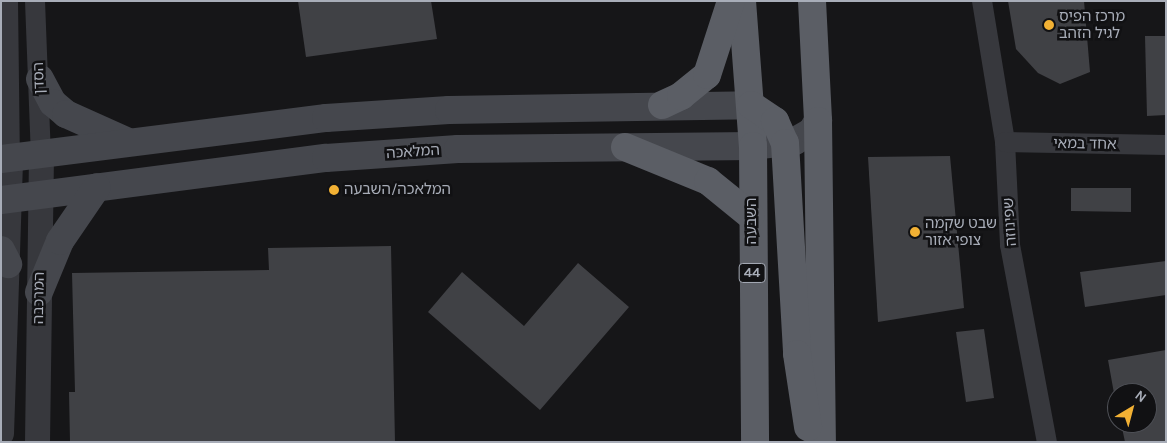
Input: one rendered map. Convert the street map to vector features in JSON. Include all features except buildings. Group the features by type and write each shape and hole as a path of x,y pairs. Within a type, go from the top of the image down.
{"highway":[{"path":"662,104 681,96 707,75 731,1"},
{"name":"השבעה","path":"742,1 753,146 755,442"},
{"path":"812,1 818,121 822,442"},
{"path":"751,105 775,121 785,143 797,354 810,442"},
{"path":"624,146 708,181 752,216"}],"main road":[{"path":"40,79 53,103 66,114 86,126 130,142"},
{"path":"5,158 326,118 449,110 662,104 751,105"},
{"name":"המלאכה","path":"5,200 326,158 458,149 753,146 785,143 805,136 818,121"},
{"path":"39,292 60,242 97,187"}],"street":[{"name":"הסדן","path":"5,158 8,1"},
{"name":"הסדן","path":"36,1 41,154"},
{"name":"שפינוזה","path":"982,1 1004,142 1010,245 1047,442"},
{"name":"אחד במאי","path":"1004,142 1166,145"},
{"name":"המרכבה","path":"37,442 39,292 43,196 41,154"},
{"path":"1,433 5,158"}],"place":[{"name":"מרכז הפיס לגיל הזהב","path":"1049,25"},
{"name":"המלאכה/השבעה","path":"334,190"},
{"name":"שבט שקמה צופי אזור","path":"915,232"}]}
